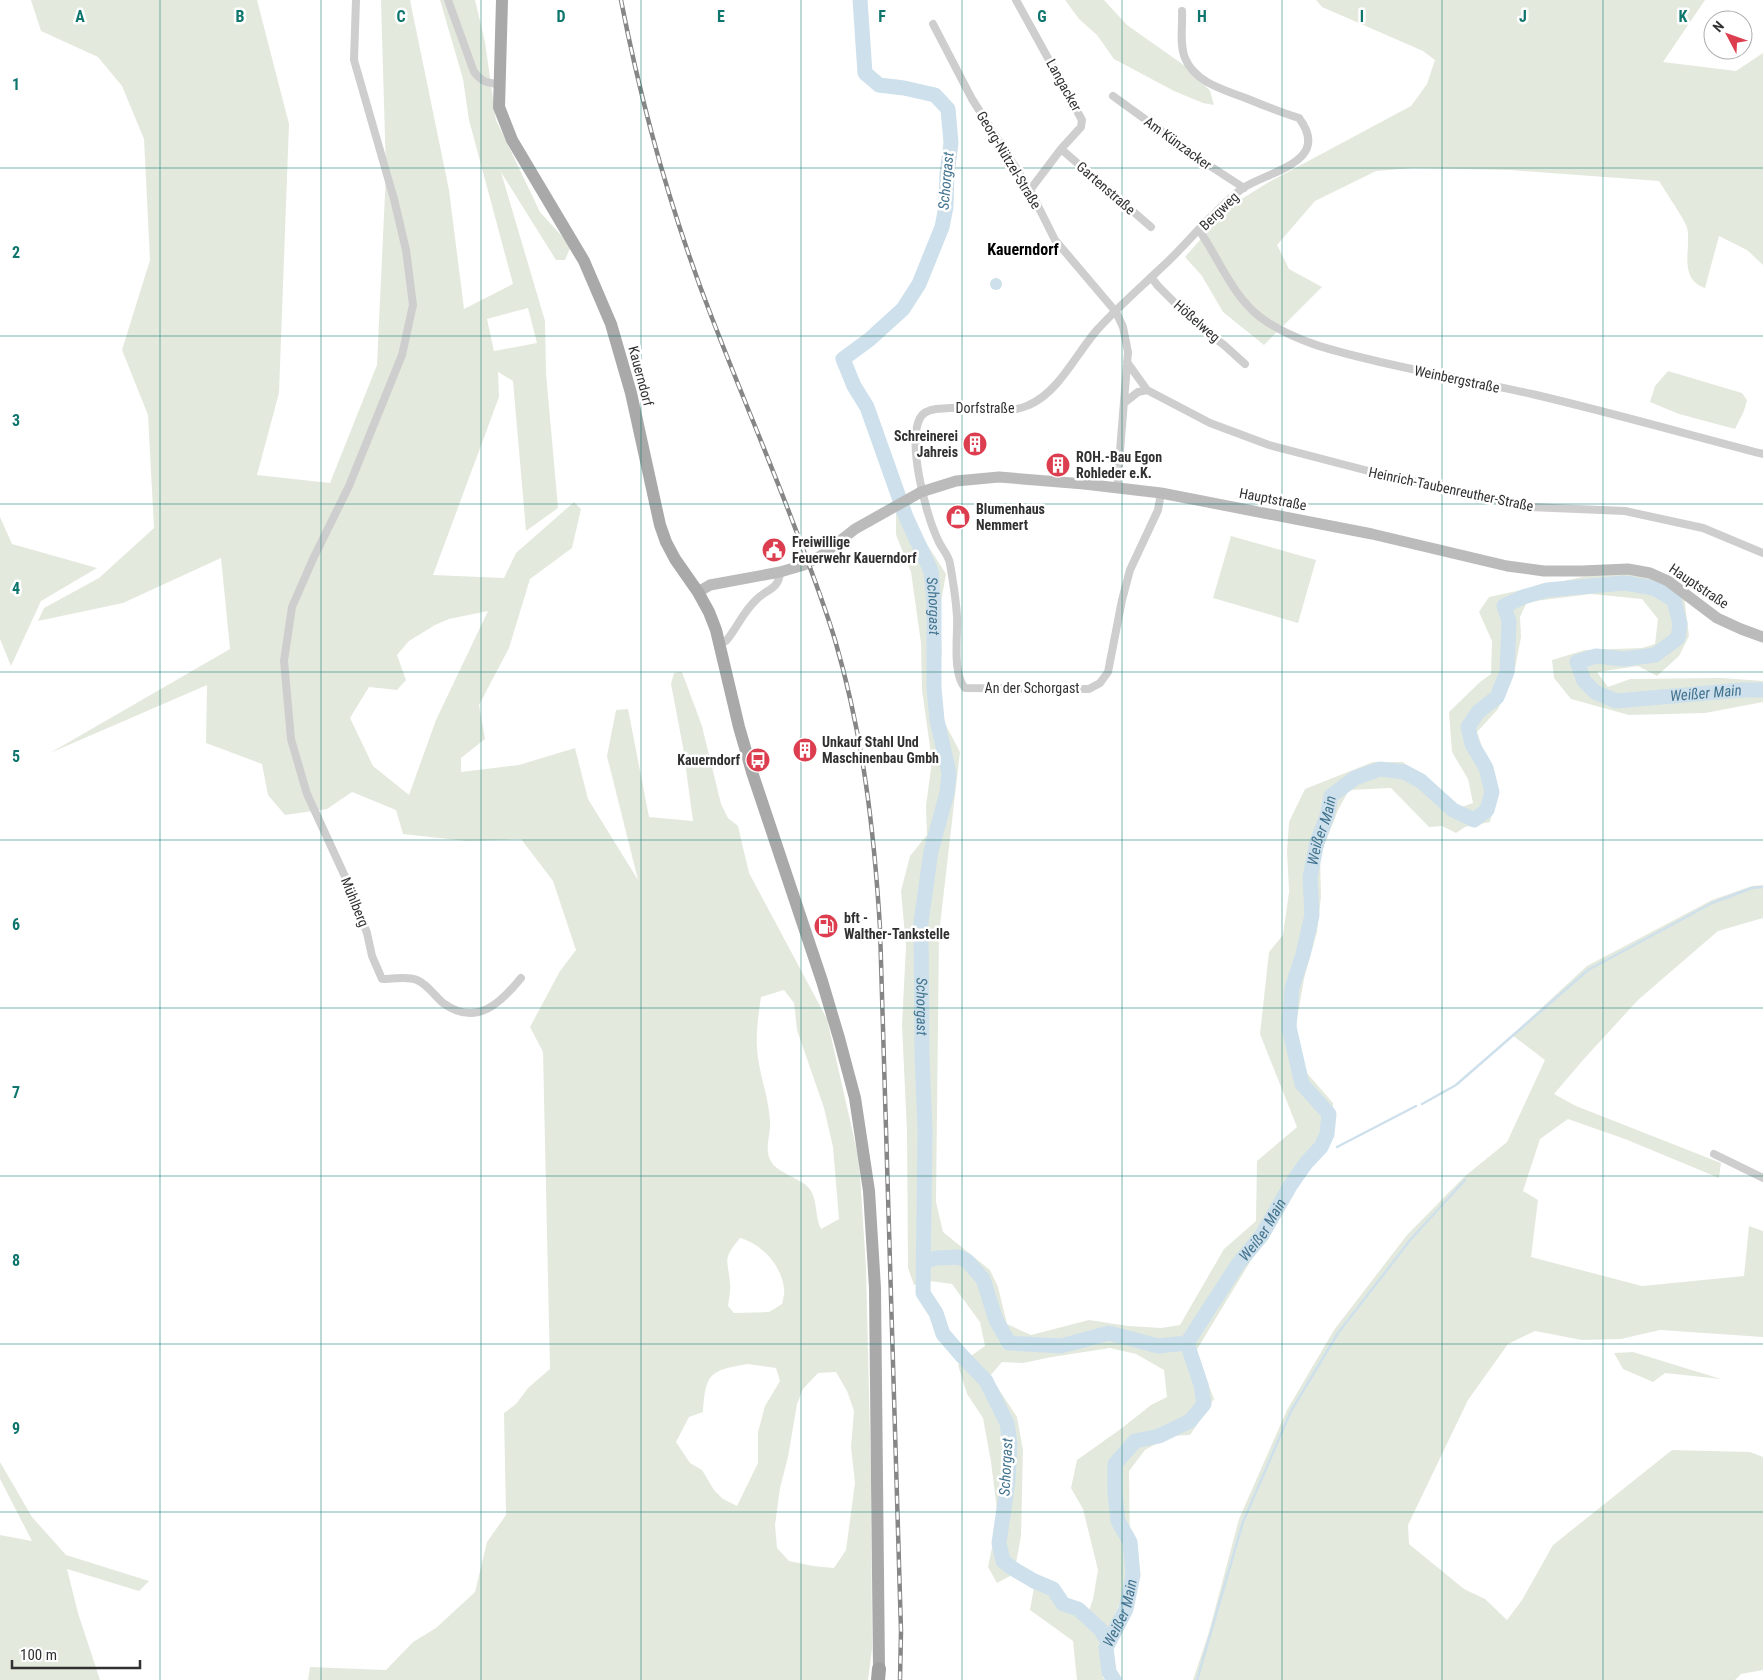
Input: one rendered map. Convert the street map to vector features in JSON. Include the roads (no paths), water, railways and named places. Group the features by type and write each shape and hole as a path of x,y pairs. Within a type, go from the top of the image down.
{"main road":[{"name":"Kauerndorf","path":"502,0 499,107 512,140 584,261 611,324 622,358 660,525 675,559 698,592 709,612 720,643 739,727 752,772 840,1038 854,1098 869,1191 875,1288 879,1674"},
{"name":"Hauptstraße","path":"698,592 710,585 780,572 808,563 822,555 855,529 916,494 956,481 999,478 1162,493 1372,534 1507,566 1544,571 1628,568 1650,573 1668,581 1717,618 1763,637"}],"street":[{"name":"Mühlberg","path":"356,0 354,60 394,199 406,250 413,305 402,355 348,486 310,565 292,608 284,662 290,739 307,794 348,883 367,933 372,956 382,979 410,978 418,980 448,1006 461,1013 481,1013 498,1003 521,978"},
{"path":"448,0 474,72 479,79 486,83 499,84"},
{"name":"Langacker","path":"1016,0 1082,120 1080,127 1030,190"},
{"name":"Bergweg","path":"1116,312 1211,217 1244,188 1295,163 1308,149 1308,137 1299,118 1217,87 1192,70 1184,57 1182,11"},
{"name":"Georg-Nützel-Straße","path":"933,24 972,99 1030,190 1055,240 1116,312"},
{"name":"Am Künzacker","path":"1113,96 1207,164 1244,188"},
{"name":"Gartenstraße","path":"1061,149 1151,227"},
{"name":"Weinbergstraße","path":"1199,230 1238,295 1259,316 1292,336 1344,354 1640,420 1763,454"},
{"name":"Hößelweg","path":"1151,277 1196,325 1224,345 1245,364"},
{"path":"1116,312 1123,327 1128,352 1117,488"},
{"name":"Dorfstraße","path":"916,494 916,430 920,417 927,411 936,408 1014,410 1030,405 1046,394 1064,374 1097,330 1116,312"},
{"name":"Heinrich-Taubenreuther-Straße","path":"1127,362 1147,390 1210,423 1269,445 1380,474 1529,507 1625,511 1703,528 1763,553"},
{"path":"1124,403 1138,392 1147,390"},
{"name":"An der Schorgast","path":"916,494 938,541 950,561 957,618 956,648 961,683 965,688 1089,689 1100,683 1108,672 1130,570 1158,510 1162,493"},
{"path":"720,643 726,641 744,612 757,598 775,587 779,581 780,572"},
{"path":"1714,1154 1763,1178"}],"water":[{"path":"994,278 998,278 1002,284 998,290 994,290 990,286 990,282"}],"waterway":[{"name":"Schorgast","path":"860,0 865,73 879,85 935,95 948,109 951,143 947,174 946,207 942,227 919,284 903,309 870,339 843,359 854,386 867,407 906,517 931,571 934,603 934,688 937,720 949,773 947,793 931,851 921,922 922,1056 925,1131 923,1293 936,1313 943,1334 986,1381 1007,1423 1010,1444 1008,1481 999,1543 1003,1561 1034,1581 1053,1589 1063,1604 1078,1609 1100,1629 1108,1642"},
{"name":"Weißer Main","path":"1114,1680 1109,1672 1106,1648 1126,1609 1133,1575 1130,1542 1118,1521 1115,1493 1115,1464 1135,1441 1159,1436 1190,1421 1204,1404 1201,1385 1187,1343 1238,1264 1262,1235 1290,1186 1306,1163 1321,1147 1327,1134 1329,1114 1302,1084 1289,1027 1292,988 1303,954 1312,915 1310,877 1317,842 1327,816 1331,796 1355,778 1380,769 1404,772 1421,781 1453,810 1474,820 1487,810 1492,792 1486,768 1472,744 1468,727 1478,712 1497,697 1507,672 1509,621 1504,606 1523,597 1547,590 1624,583 1654,588 1674,600 1680,624 1678,638 1655,655 1624,659 1596,656 1577,662 1584,681 1595,692 1616,701 1742,690 1763,690"},
{"path":"1422,1104 1456,1085 1588,970 1712,903 1752,888 1763,887"},
{"path":"1337,1147 1416,1106"},
{"path":"1197,1680 1243,1522 1291,1411 1338,1333 1411,1239 1465,1180"},
{"name":"Schorgast","path":"924,1262 936,1258 959,1257 967,1261 983,1279 996,1320 1009,1343 1061,1346 1109,1333 1158,1346 1187,1343"}],"railway":[{"path":"621,0 648,121 671,201 697,279 825,608 845,676 866,783 871,819 880,928 901,1631 900,1680"}],"place":[{"name":"Schreinerei Jahreis","path":"975,444"},
{"name":"ROH.-Bau Egon Rohleder e.K.","path":"1058,465"},
{"name":"Blumenhaus Nemmert","path":"958,517"},
{"name":"Freiwillige Feuerwehr Kauerndorf","path":"774,550"},
{"name":"Unkauf Stahl Und Maschinenbau Gmbh","path":"805,750"},
{"name":"Kauerndorf","path":"758,760"},
{"name":"bft - Walther-Tankstelle","path":"826,926"}],"district":[{"name":"Kauerndorf","path":"1023,249"}]}
